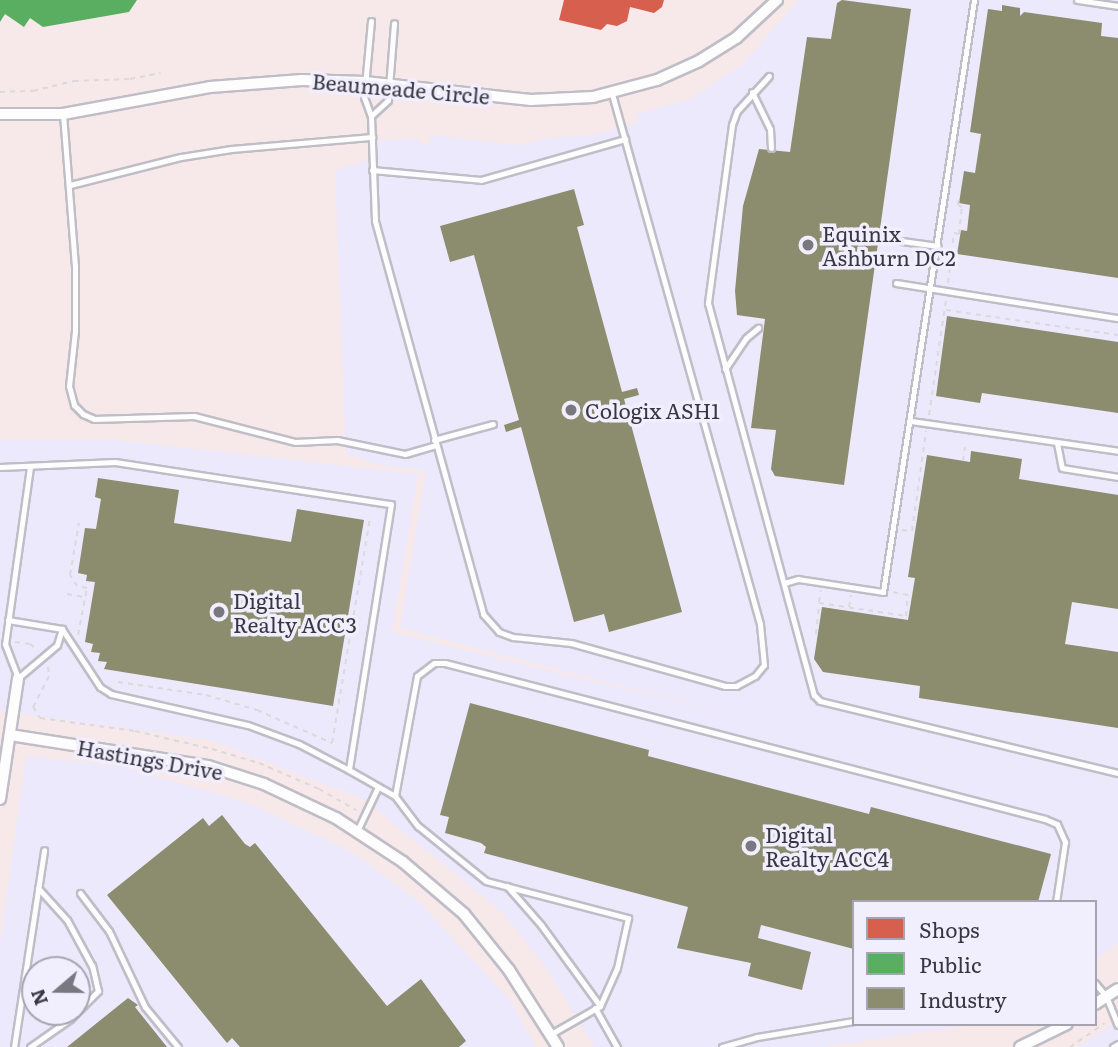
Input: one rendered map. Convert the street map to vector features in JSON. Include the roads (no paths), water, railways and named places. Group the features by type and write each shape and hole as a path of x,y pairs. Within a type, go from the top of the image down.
{"street":[{"name":"Beaumeade Circle","path":"0,114 63,114 247,83 365,82 531,100 574,100 612,94 657,80 714,52 756,21 777,0"},
{"path":"0,799 18,678"},
{"name":"Hastings Drive","path":"10,735 217,769 301,800 357,831 403,862 464,914 509,970 558,1047"},
{"path":"1097,1002 1118,989"},
{"path":"1020,1047 1063,1026"}],"lane":[{"path":"783,583 798,579 883,592 974,0"},
{"path":"1077,0 1118,6"},
{"path":"371,21 364,97 371,116 375,221 476,599 490,624 499,632 571,643 725,687 745,682 764,665 760,624 612,94"},
{"path":"371,116 388,100 394,23"},
{"path":"769,76 737,111 732,125 708,303 814,695 820,701 1118,773"},
{"path":"752,92 770,129 771,148"},
{"path":"63,114 70,185 75,331 69,386 74,405 83,414 94,419 194,416 295,442 337,440 405,454 493,424"},
{"path":"70,185 131,168 206,153 372,137"},
{"path":"372,170 481,180 625,139"},
{"path":"902,241 938,246"},
{"path":"895,284 1118,318"},
{"path":"725,369 746,338 758,328"},
{"path":"911,421 1118,452"},
{"path":"1057,443 1062,468 1118,477"},
{"path":"0,467 115,462 391,504 349,770"},
{"path":"30,467 5,644 18,678 57,645 62,629"},
{"path":"8,620 62,629"},
{"path":"62,629 100,687 111,694 248,725 299,744 395,796 418,825 486,881 628,918 617,968 598,1007 551,1034"},
{"path":"395,796 417,676 434,663 446,663 1045,819 1057,824 1065,842 1056,900"},
{"path":"357,831 378,787"},
{"path":"14,1047 44,850"},
{"path":"507,887 541,925 598,1007 617,1047"},
{"path":"30,1047 70,1019 98,990 92,965 67,920 38,888"},
{"path":"80,892 109,932 145,1007 178,1047"},
{"path":"1097,986 1106,996 1118,1025"},
{"path":"722,1047 757,1037 852,1021"},
{"path":"1113,1047 1118,1044"}],"place":[{"name":"Equinix Ashburn DC2","path":"808,245"},
{"name":"Cologix ASH1","path":"571,410"},
{"name":"Digital Realty ACC3","path":"219,612"},
{"name":"Digital Realty ACC4","path":"751,846"}]}
